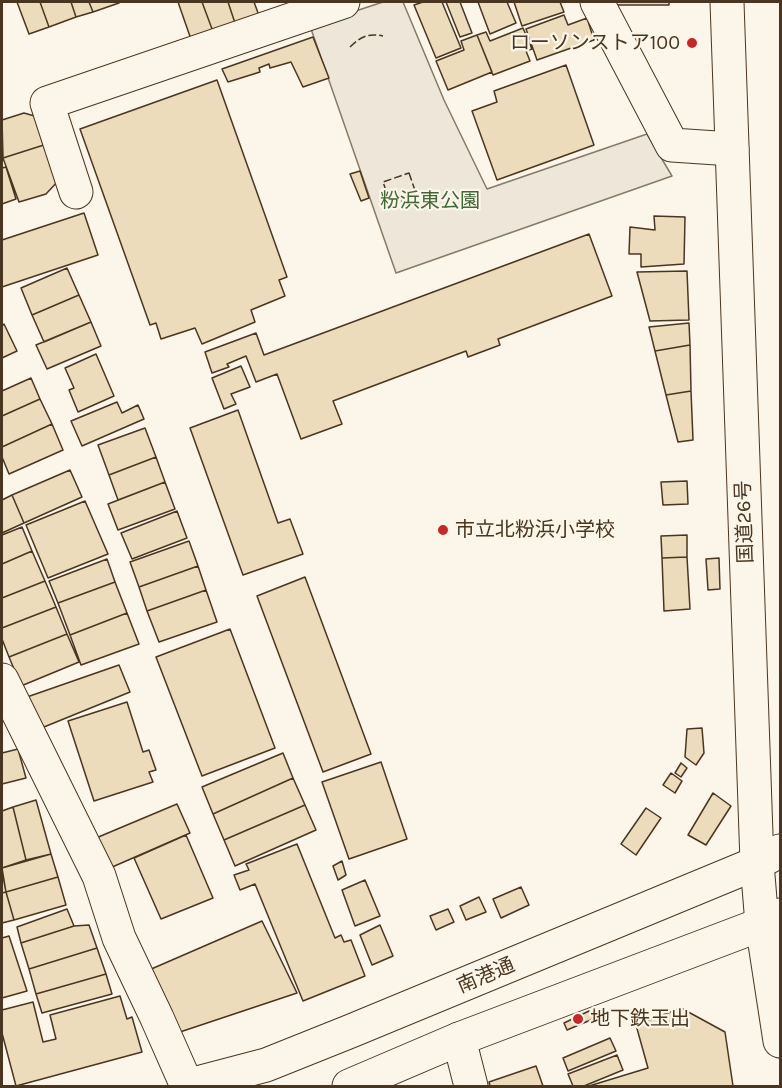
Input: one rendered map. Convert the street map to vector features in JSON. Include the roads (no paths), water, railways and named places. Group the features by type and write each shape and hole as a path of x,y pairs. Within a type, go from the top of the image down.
{"main road":[{"path":"76,192 47,103 343,2"},
{"path":"597,2 672,145 732,149"},
{"name":"国道26号","path":"727,2 732,149 771,920 780,1041"},
{"path":"2,680 99,876 119,938 186,1086"},
{"name":"南港通","path":"186,1086 266,1065 351,1032 769,857"},
{"path":"349,1086 459,1039 771,920"},
{"path":"459,1039 471,1086"}],"place":[{"name":"ローソンストア100","path":"692,43"},
{"name":"市立北粉浜小学校","path":"443,530"},
{"name":"地下鉄玉出","path":"578,1019"}],"park label":[{"name":"粉浜東公園","path":"430,201"}]}
